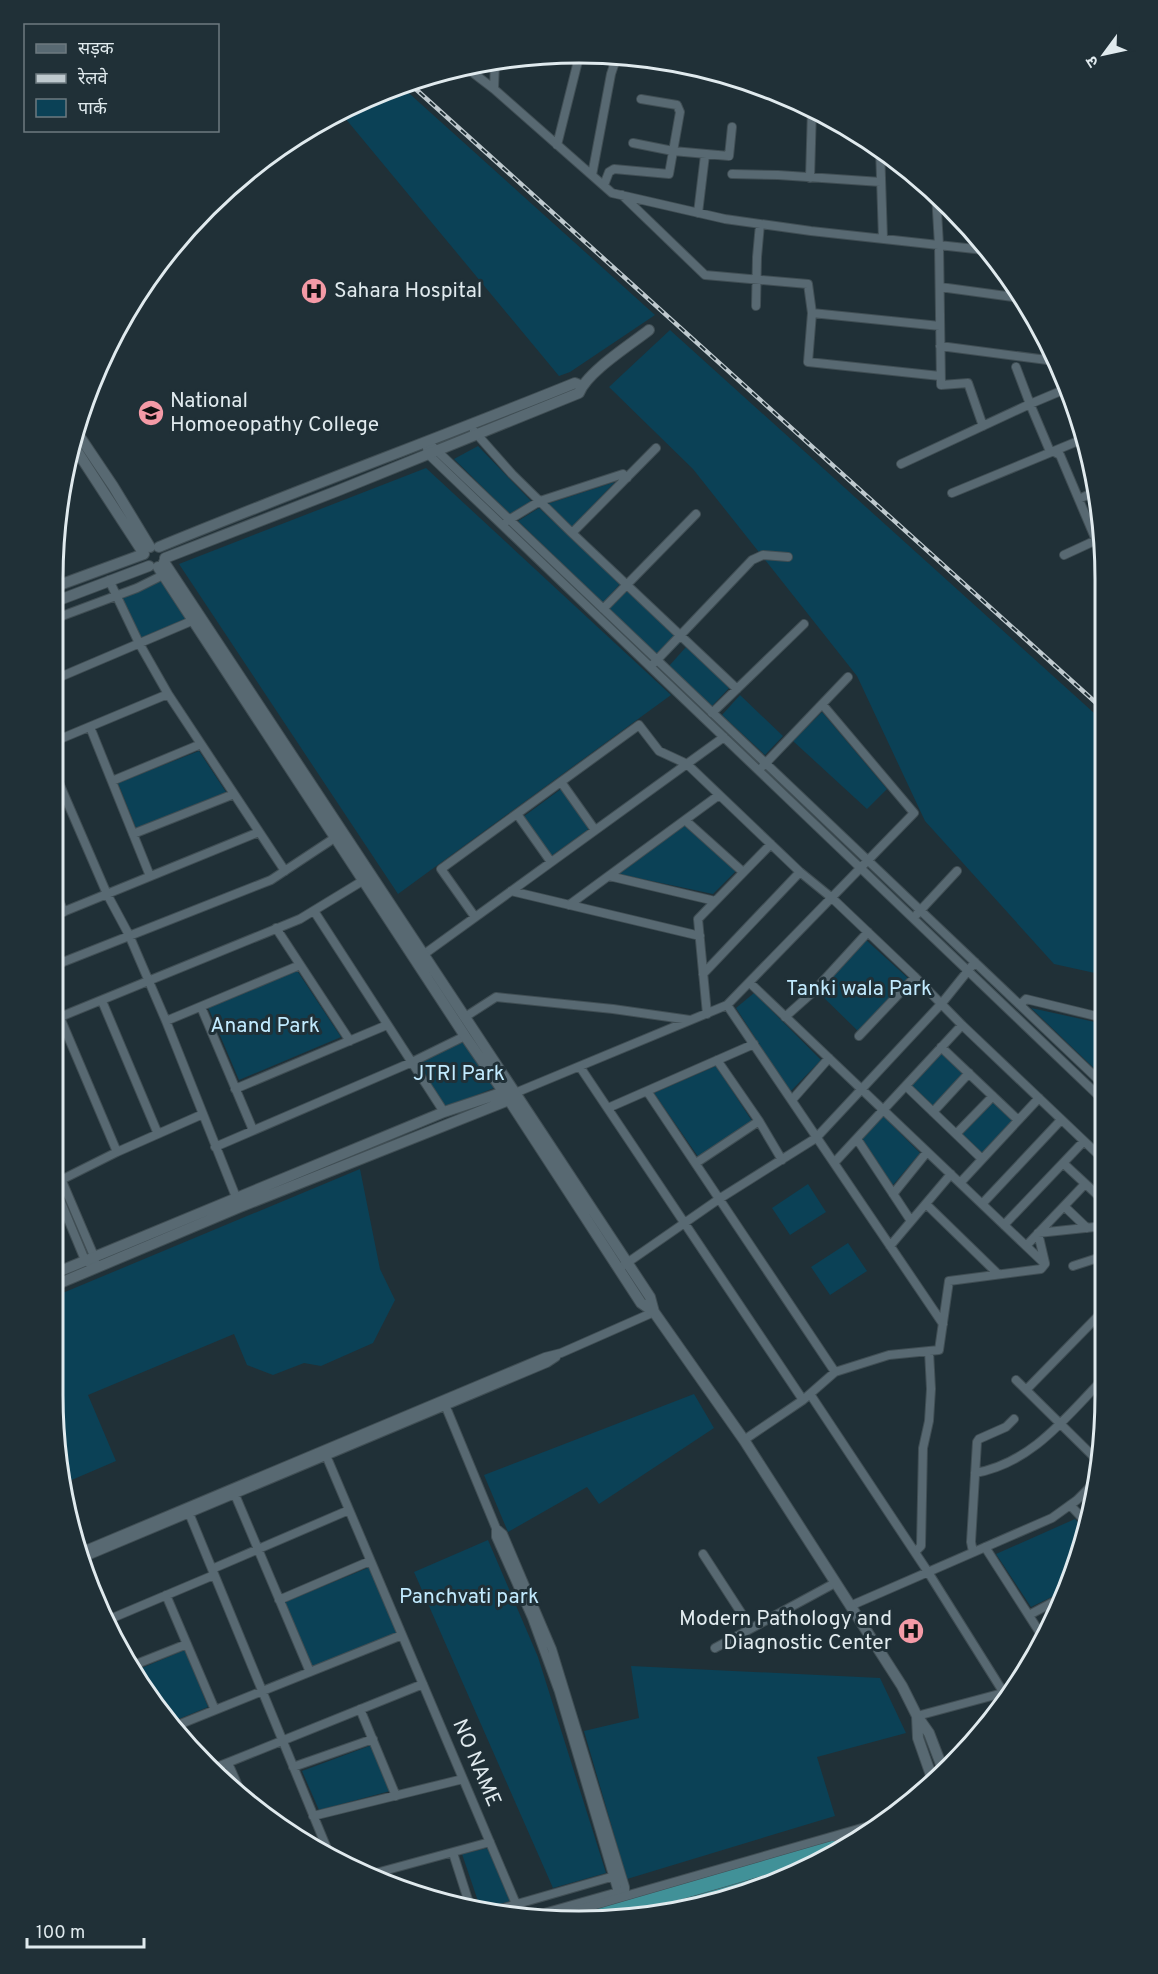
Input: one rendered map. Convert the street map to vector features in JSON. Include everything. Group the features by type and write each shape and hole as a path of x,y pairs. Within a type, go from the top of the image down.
{"highway":[{"path":"623,1909 817,1853"}],"street":[{"path":"557,145 576,63"},
{"path":"592,175 614,64"},
{"path":"494,89 495,70"},
{"path":"474,74 612,193 698,213 760,224 975,249"},
{"path":"604,185 609,172 614,169 669,174 680,112 677,105 641,99"},
{"path":"810,178 812,119"},
{"path":"633,143 673,151 729,156 732,127"},
{"path":"698,213 705,155"},
{"path":"880,161 883,239"},
{"path":"732,174 881,182"},
{"path":"622,195 705,275 808,284 812,313 808,362 940,376"},
{"path":"937,207 940,386 968,383 983,426"},
{"path":"756,306 760,224"},
{"path":"940,287 1011,297"},
{"path":"812,313 940,326"},
{"path":"63,598 109,580 162,566 433,452 473,430 575,382 582,386 608,361 649,330"},
{"path":"940,346 1046,360"},
{"path":"1016,367 1050,449 1060,455 1092,524"},
{"path":"901,464 1060,392"},
{"path":"63,583 426,442 473,430"},
{"path":"473,430 540,501 626,586 737,689"},
{"path":"82,440 151,549"},
{"path":"426,442 433,452 653,663 712,713 1020,1005 1095,1073"},
{"path":"951,493 1076,442"},
{"path":"572,533 656,448"},
{"path":"78,456 151,549 164,553 162,566 194,620 465,1036 509,1095 622,1265 650,1297 654,1312 744,1440 902,1686 917,1716 929,1733 941,1763"},
{"path":"506,522 540,501 623,474 627,478"},
{"path":"1079,499 1088,495"},
{"path":"603,609 696,514"},
{"path":"506,522 603,609 724,737 1095,1092"},
{"path":"1064,555 1094,542"},
{"path":"151,549 144,561 162,566 465,1017 509,1095"},
{"path":"653,663 752,560 763,555 788,557"},
{"path":"63,616 117,595 162,566"},
{"path":"109,580 139,643 168,694 285,871"},
{"path":"63,676 194,620"},
{"path":"712,713 804,624"},
{"path":"759,770 848,677"},
{"path":"63,738 168,694"},
{"path":"63,1270 580,1067 727,1005 914,813 822,704"},
{"path":"475,917 441,869 639,725 659,752 687,764 800,872 832,898 942,1002 962,1025 1095,1151"},
{"path":"90,727 150,876"},
{"path":"423,955 724,737"},
{"path":"112,782 201,744"},
{"path":"561,782 595,830"},
{"path":"63,793 106,894 129,935 166,1021 238,1202"},
{"path":"133,834 234,794"},
{"path":"569,905 719,795"},
{"path":"517,814 551,862"},
{"path":"685,820 743,872"},
{"path":"64,912 259,832"},
{"path":"63,962 271,880 336,837"},
{"path":"707,1014 698,919 771,844"},
{"path":"912,918 957,871"},
{"path":"703,974 800,872"},
{"path":"609,876 715,901"},
{"path":"63,1016 300,919 364,880"},
{"path":"511,891 700,936"},
{"path":"314,911 444,1112"},
{"path":"276,928 350,1041"},
{"path":"786,1017 813,992 868,932"},
{"path":"622,1265 719,1199 816,1138 942,1002 975,962"},
{"path":"166,1021 300,965"},
{"path":"859,1036 915,977"},
{"path":"750,983 1045,1264"},
{"path":"465,1017 496,997 691,1020"},
{"path":"1020,1005 1026,999 1095,1016"},
{"path":"102,1001 158,1134"},
{"path":"727,1005 943,1324"},
{"path":"201,1006 253,1130"},
{"path":"63,1024 117,1152"},
{"path":"236,1089 387,1025"},
{"path":"834,1163 962,1025"},
{"path":"215,1147 411,1063 465,1036"},
{"path":"608,1108 754,1044"},
{"path":"941,1047 1018,1120"},
{"path":"792,1100 829,1058"},
{"path":"717,1060 759,1121 782,1160"},
{"path":"580,1067 803,1400"},
{"path":"933,1112 969,1073"},
{"path":"1090,1087 1095,1084"},
{"path":"906,1086 982,1159"},
{"path":"647,1091 835,1372"},
{"path":"63,1282 444,1112 509,1095"},
{"path":"956,1134 993,1096"},
{"path":"960,1183 1039,1098"},
{"path":"63,1178 203,1114"},
{"path":"982,1204 1062,1120"},
{"path":"696,1163 759,1121"},
{"path":"857,1139 911,1221"},
{"path":"1004,1225 1084,1141"},
{"path":"893,1194 927,1152"},
{"path":"1063,1163 1095,1193"},
{"path":"890,1246 951,1174"},
{"path":"1026,1246 1085,1184"},
{"path":"63,1195 95,1268"},
{"path":"926,1204 998,1274"},
{"path":"1064,1206 1087,1228"},
{"path":"1038,1233 1095,1227"},
{"path":"1038,1233 1045,1264"},
{"path":"1073,1266 1095,1259"},
{"path":"744,1440 803,1400 835,1372 889,1355 939,1350 949,1281 1041,1269 1045,1264"},
{"path":"87,1549 325,1453 654,1312"},
{"path":"1026,1390 1095,1319"},
{"path":"915,1552 921,1546 923,1448 932,1389 929,1351"},
{"path":"1016,1380 1092,1455"},
{"path":"975,1473 996,1469 1026,1454 1060,1424 1095,1387"},
{"path":"810,1394 928,1572 1002,1691"},
{"path":"444,1403 496,1528 496,1537 532,1618 559,1692 618,1875 625,1887 621,1895 577,1911"},
{"path":"973,1552 971,1542 978,1440 1006,1427 1014,1419"},
{"name":"NO NAME","path":"325,1453 518,1908"},
{"path":"88,1555 189,1513 233,1491"},
{"path":"233,1491 310,1672"},
{"path":"850,1606 1052,1518 1086,1491"},
{"path":"1070,1505 1080,1516"},
{"path":"114,1617 166,1595 258,1549 349,1510"},
{"path":"189,1513 325,1844"},
{"path":"986,1547 1038,1630"},
{"path":"703,1554 751,1628"},
{"path":"279,1599 370,1561"},
{"path":"715,1648 835,1583"},
{"path":"166,1595 215,1710"},
{"path":"1029,1615 1051,1603"},
{"path":"182,1723 402,1635"},
{"path":"139,1664 187,1644"},
{"path":"220,1766 423,1684"},
{"path":"917,1716 996,1698"},
{"path":"360,1709 396,1796"},
{"path":"917,1716 918,1738 930,1773"},
{"path":"293,1767 373,1739"},
{"path":"228,1763 235,1780"},
{"path":"313,1816 463,1779"},
{"path":"559,1910 855,1831"},
{"path":"381,1872 490,1842"},
{"path":"453,1852 468,1898"},
{"path":"519,1908 618,1875"},
{"path":"621,1895 627,1909"}],"green space":[{"path":"408,92 655,315 570,372 559,376 346,119"},
{"path":"670,330 1095,714 1095,973 1054,964 925,821 857,676 693,469 609,387"},
{"path":"478,446 531,501 510,514 454,459"},
{"path":"426,468 671,695 398,894 179,564"},
{"path":"615,482 572,527 547,504"},
{"path":"539,508 620,584 603,603 518,521"},
{"path":"164,580 189,618 140,639 120,596"},
{"path":"626,590 681,642 663,660 609,609"},
{"path":"686,647 730,687 712,706 669,666"},
{"path":"740,695 783,736 765,755 722,715"},
{"path":"822,712 887,789 867,809 793,741"},
{"path":"199,751 226,792 136,828 118,783"},
{"path":"561,789 590,828 551,856 523,817"},
{"path":"684,825 736,871 713,894 619,874"},
{"name":"Tanki wala Park","path":"865,939 909,979 860,1033 817,991"},
{"name":"Anand Park","path":"296,969 341,1037 239,1080 208,1007"},
{"path":"754,993 821,1060 790,1092 736,1008"},
{"path":"1031,1008 1095,1022 1095,1069"},
{"name":"JTRI Park","path":"469,1039 499,1086 446,1107 415,1064"},
{"path":"941,1051 964,1073 931,1108 909,1086"},
{"path":"716,1066 752,1121 699,1158 654,1093"},
{"path":"992,1100 1013,1120 980,1155 959,1134"},
{"path":"883,1116 920,1153 893,1185 862,1139"},
{"path":"360,1169 380,1269 395,1300 373,1343 321,1366 304,1363 273,1375 247,1365 234,1334 88,1395 116,1461 70,1481 64,1429 63,1293"},
{"path":"808,1184 826,1212 790,1235 772,1208"},
{"path":"848,1243 867,1271 830,1295 811,1267"},
{"path":"694,1394 714,1428 599,1504 587,1487 508,1532 484,1475"},
{"path":"1075,1519 1079,1523 1068,1561 1054,1596 1031,1607 996,1554"},
{"name":"Panchvati park","path":"488,1540 538,1657 606,1873 553,1888 414,1572"},
{"path":"370,1567 397,1633 312,1668 285,1602"},
{"path":"185,1650 208,1707 178,1719 141,1668"},
{"path":"631,1666 880,1678 906,1733 817,1757 835,1816 627,1879 584,1731 639,1718"},
{"path":"372,1745 390,1791 319,1810 302,1771"},
{"path":"488,1848 511,1901 498,1905 478,1901 462,1854"}],"railway":[{"path":"416,89 1095,702"}],"place":[{"name":"Sahara Hospital","path":"314,291"},
{"name":"National Homoeopathy College","path":"151,413"},
{"name":"Modern Pathology and Diagnostic Center","path":"911,1631"}]}
